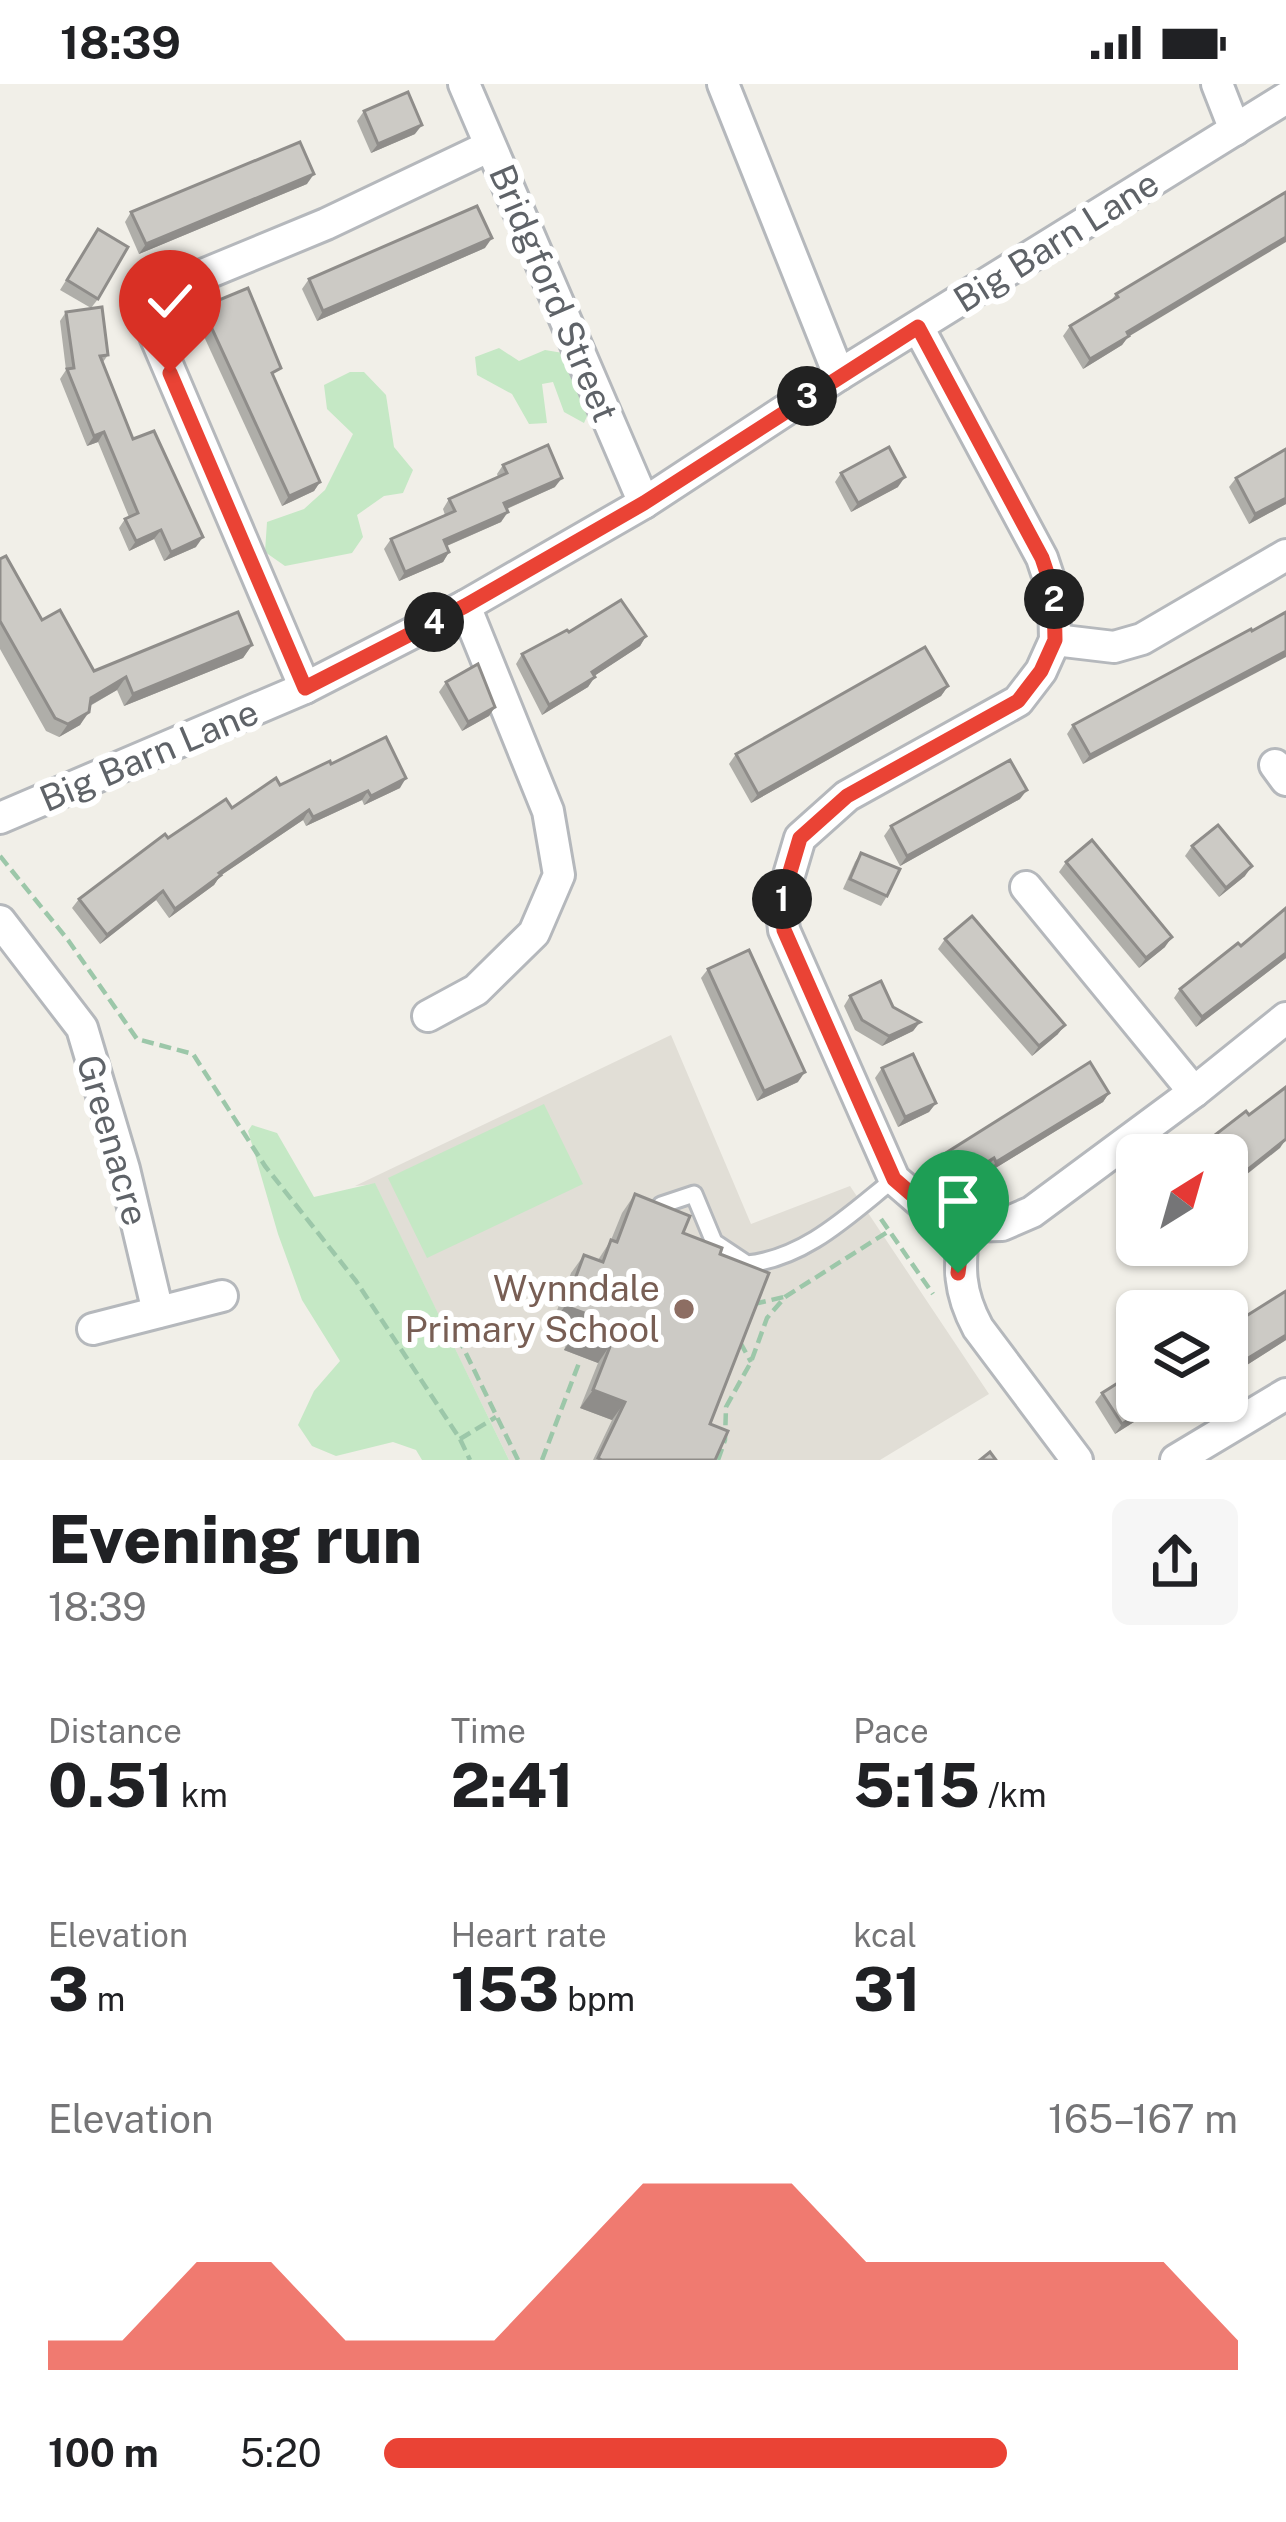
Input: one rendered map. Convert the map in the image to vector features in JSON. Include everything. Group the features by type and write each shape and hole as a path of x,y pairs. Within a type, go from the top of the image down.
{"street":[{"name":"Bridgford Street","path":"464,84 644,503"},
{"path":"723,84 839,375"},
{"path":"1217,84 1235,130"},
{"name":"Big Barn Lane","path":"2,812 305,688 465,606 644,503 839,375 1286,98"},
{"path":"305,688 155,336 159,301 176,286 326,224 490,146"},
{"path":"918,327 1042,558 1054,594 1055,640 1041,671 1018,701 847,796 800,838 781,902 784,930 894,1179 924,1205 964,1226 1002,1226 1032,1212 1286,1018"},
{"path":"1055,640 1114,647 1142,640 1286,555"},
{"path":"428,1016 476,990 534,933 559,874 548,811 465,606"},
{"path":"1026,887 1194,1092"},
{"name":"Greenacre","path":"0,921 82,1028 124,1169 158,1312"},
{"path":"964,1226 958,1273 969,1311 1077,1460"},
{"path":"93,1329 222,1296"},
{"path":"1176,1460 1286,1394"}],"lane":[{"path":"662,1205 694,1194 714,1242 747,1264 771,1262 809,1244 894,1179"}],"path":[{"path":"0,856 68,940 137,1039 194,1054 265,1166 356,1281 470,1460"},
{"path":"868,1199 940,1305"},
{"path":"718,1460 725,1440 726,1407 752,1362 767,1318 785,1297 889,1231"},
{"path":"771,1262 754,1304 785,1297"},
{"path":"746,1324 739,1344 752,1362"},
{"path":"458,1336 518,1460"},
{"path":"542,1460 579,1363"},
{"path":"460,1439 497,1417"}],"shaded area":[{"name":"Wynndale Primary School","path":"671,1035 751,1224 850,1186 989,1394 880,1460 509,1460 375,1184 355,1186"}],"green space":[{"path":"499,348 519,361 545,350 563,353 574,370 588,414 584,423 564,412 553,382 542,384 547,423 529,424 512,394 477,375 475,357"},
{"path":"350,372 364,372 386,395 394,447 413,470 403,493 384,496 357,515 363,537 352,553 285,566 265,552 267,522 304,509 325,490 353,434 327,409 324,385"},
{"path":"544,1104 583,1184 427,1258 388,1178"},
{"path":"252,1125 277,1133 314,1197 375,1183 509,1460 422,1460 416,1450 393,1442 336,1456 312,1446 298,1425 314,1391 340,1361 302,1300 248,1131"}],"building":[{"path":"408,92 422,125 378,144 364,111"},
{"path":"300,142 314,174 146,244 131,212"},
{"path":"1286,192 1286,237 1090,359 1070,326"},
{"path":"477,206 492,238 323,311 309,279"},
{"path":"98,229 128,247 98,299 67,280"},
{"path":"248,288 281,368 272,373 320,482 289,496 202,307"},
{"path":"102,307 108,355 100,356 133,439 154,431 203,537 171,552 161,530 136,541 125,519 138,513 104,432 94,436 67,369 74,368 66,312"},
{"path":"548,445 562,478 504,503 508,512 444,540 449,552 405,572 391,539 455,511 449,499 507,473 503,465"},
{"path":"889,447 905,477 858,503 841,473"},
{"path":"1286,449 1286,498 1255,514 1236,478"},
{"path":"6,556 42,620 60,610 94,671 238,612 252,645 133,694 126,677 91,698 89,712 68,724 55,718 0,621 0,559"},
{"path":"621,600 646,636 592,672 595,677 549,705 522,654"},
{"path":"1286,612 1286,651 1090,755 1073,725"},
{"path":"925,647 948,686 758,794 736,754"},
{"path":"478,664 495,707 468,722 446,682"},
{"path":"386,737 406,778 313,817 309,810 175,909 163,891 107,935 79,899 165,834 168,838 226,799 232,808 276,778 280,785"},
{"path":"1010,760 1027,790 907,856 891,826"},
{"path":"1218,825 1252,866 1226,888 1192,846"},
{"path":"1092,840 1172,937 1146,958 1066,862"},
{"path":"861,853 900,869 887,896 850,879"},
{"path":"1286,908 1286,953 1202,1017 1180,989"},
{"path":"972,916 1065,1025 1039,1046 945,939"},
{"path":"749,950 805,1072 764,1091 708,969"},
{"path":"881,981 893,1007 920,1022 889,1036 862,1020 850,996"},
{"path":"913,1054 936,1103 905,1117 882,1068"},
{"path":"1090,1062 1109,1093 957,1181 941,1156"},
{"path":"1286,1087 1286,1139 1248,1169 1248,1134 1216,1134 1246,1111 1249,1115"},
{"path":"635,1194 690,1216 683,1233 769,1273 710,1424 728,1431 715,1460 598,1458 625,1402 593,1390 611,1344 577,1331 584,1313 565,1306 584,1255 603,1262 611,1240 617,1242"},
{"path":"1286,1291 1286,1335 1248,1358 1248,1315"},
{"path":"1116,1384 1116,1415 1102,1393"}],"place":[{"name":"Wynndale Primary School","path":"684,1309"}],"route":[{"path":"170,373 305,688 465,606 644,503 918,327 1042,558 1054,594 1055,640 1041,671 1018,701 847,796 800,838 781,902 784,930 894,1179 924,1205 964,1226 958,1273"}]}
